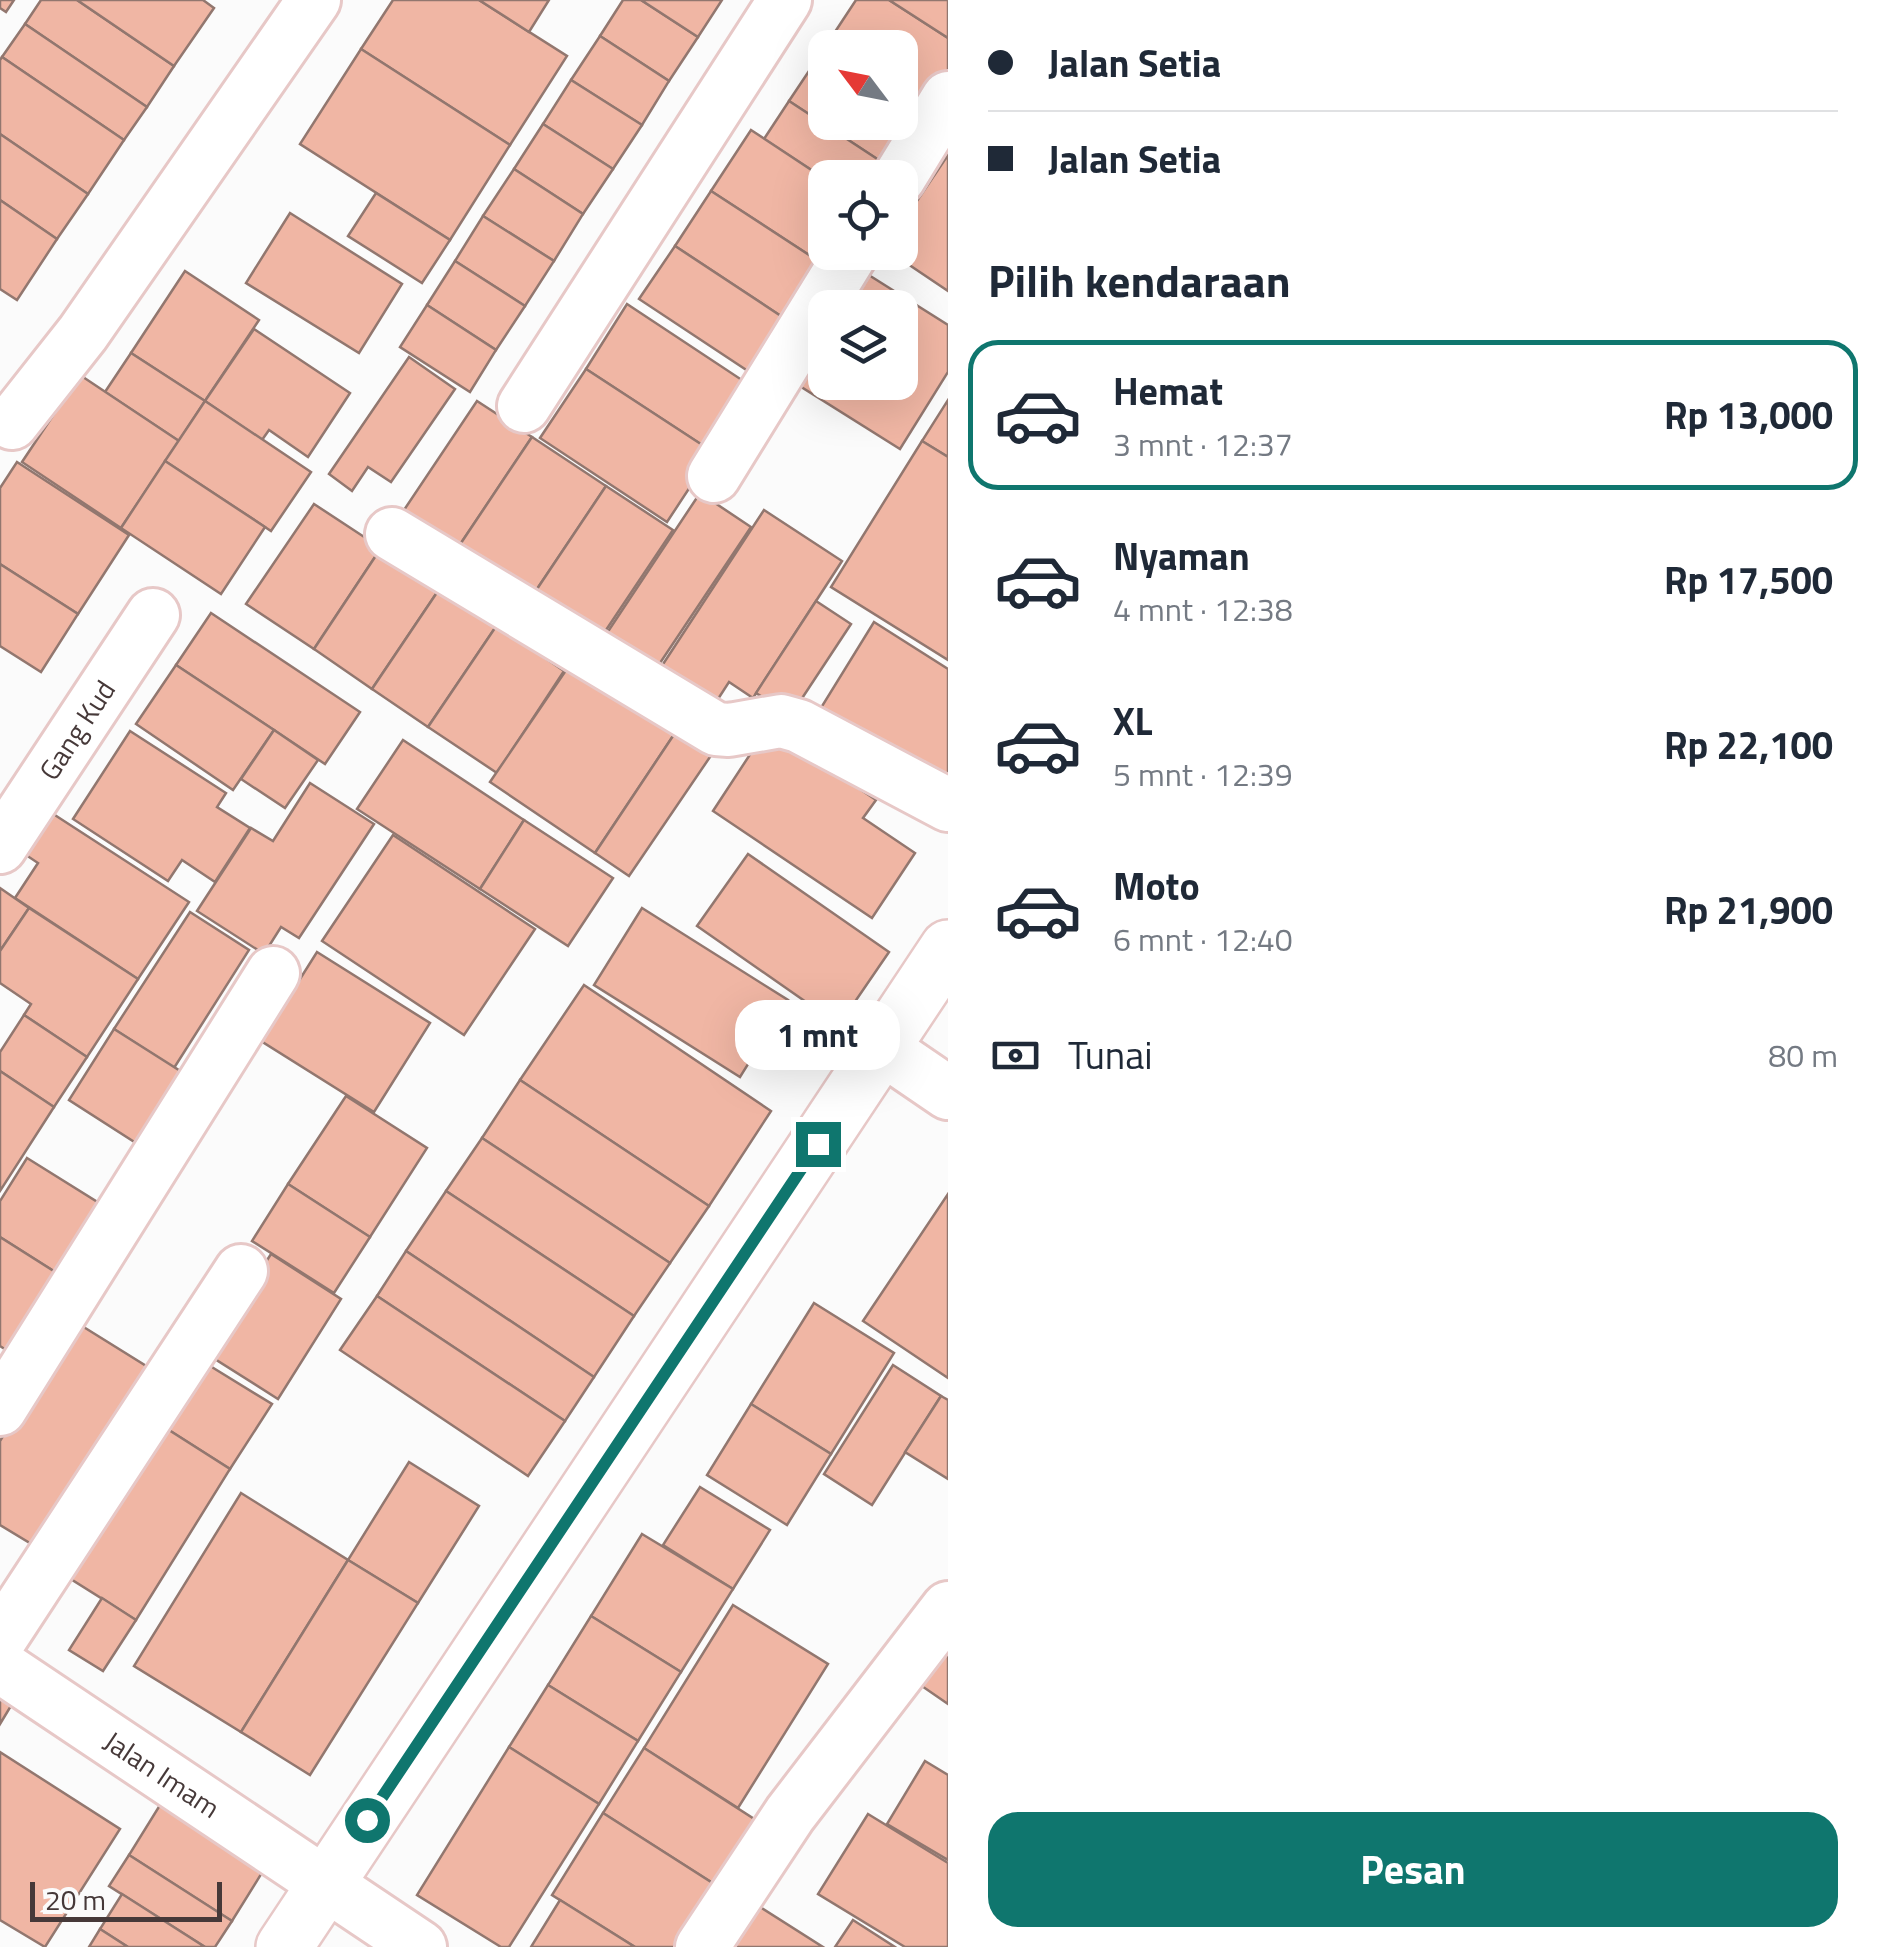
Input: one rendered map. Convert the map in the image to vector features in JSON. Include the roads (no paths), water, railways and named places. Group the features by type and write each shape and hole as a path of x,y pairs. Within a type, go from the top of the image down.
{"street":[{"path":"12,423 82,333 314,0"},
{"path":"524,406 785,0"},
{"path":"910,160 948,98"},
{"path":"714,476 841,270"},
{"path":"392,534 716,729 781,721 799,726 948,805"},
{"name":"Gang Kud","path":"0,847 152,615"},
{"path":"284,1947 948,948"},
{"path":"0,1409 273,974"},
{"path":"882,1048 948,1093"},
{"path":"0,1640 241,1272"},
{"path":"702,1947 790,1814 948,1608"},
{"name":"Jalan Imam","path":"0,1666 420,1947"}]}
